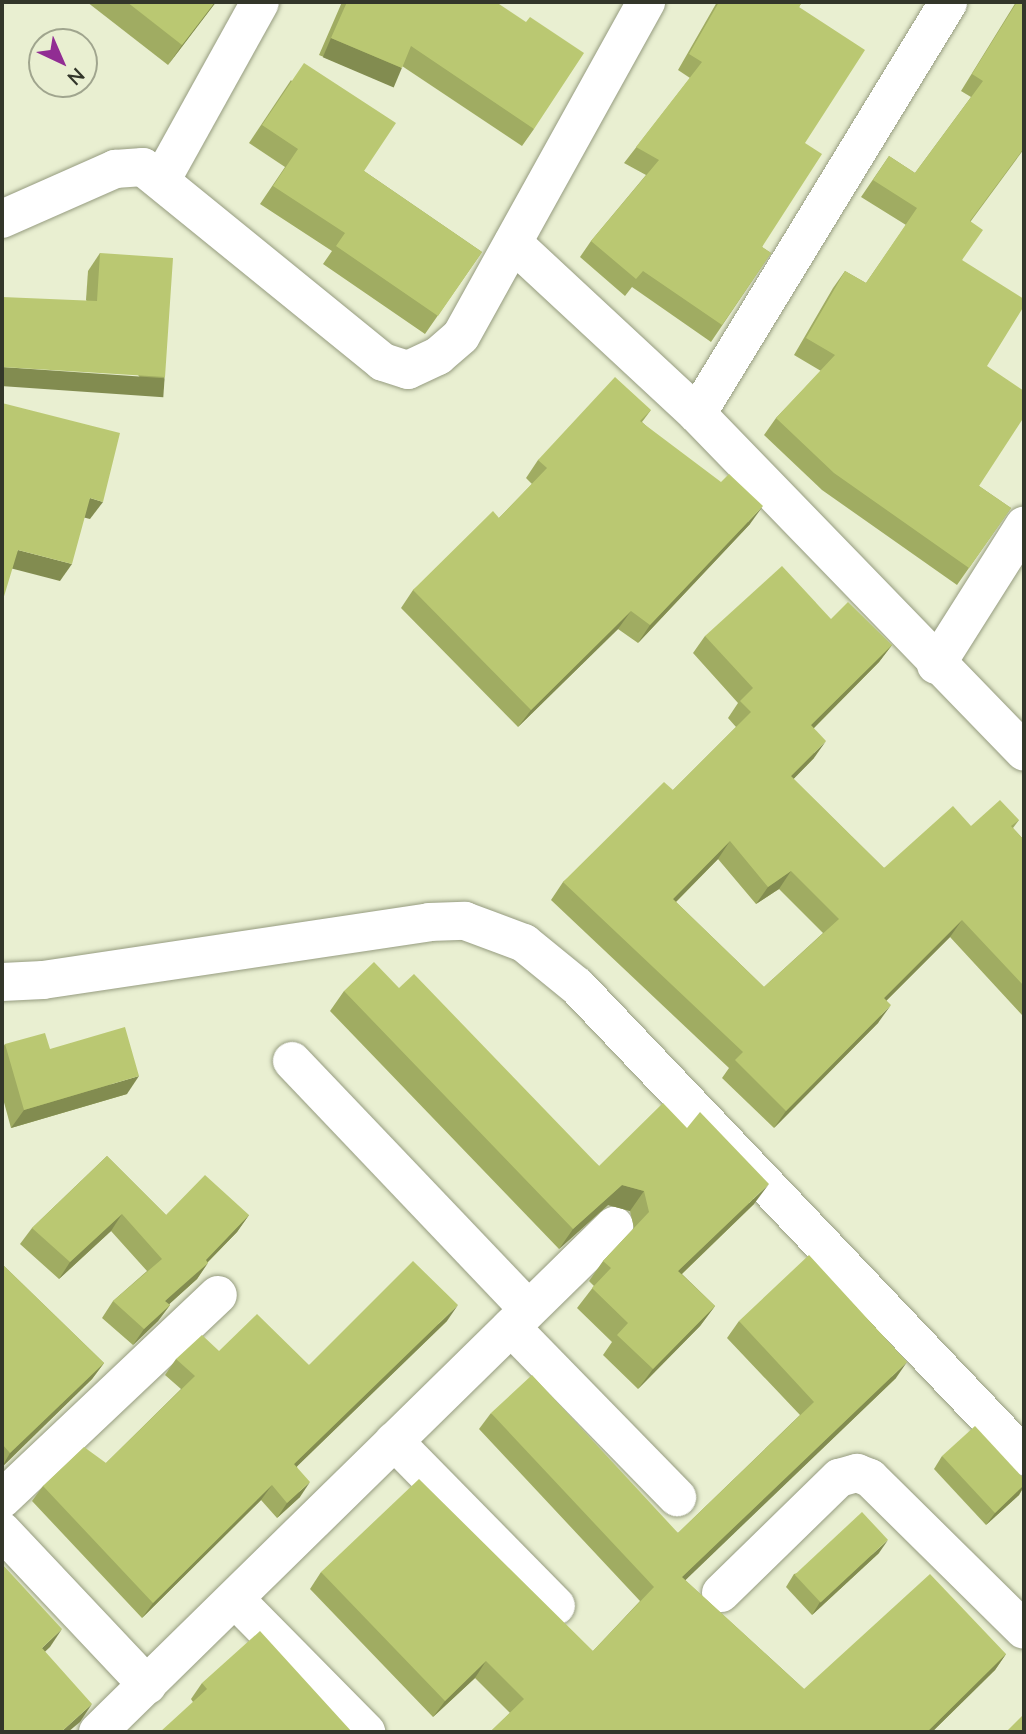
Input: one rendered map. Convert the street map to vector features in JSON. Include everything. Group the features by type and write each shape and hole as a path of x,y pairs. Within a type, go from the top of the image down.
{"street":[{"path":"162,179 260,2"},
{"path":"2,219 115,169 143,167 162,179 383,362 408,370 438,356 461,336 646,2"},
{"path":"697,414 948,2"},
{"path":"513,243 697,414 936,665 1024,752"},
{"path":"936,665 1024,526"},
{"path":"2,982 43,981 429,922 465,921 524,943 577,986 1024,1456"},
{"path":"292,1061 677,1497"},
{"path":"98,1732 614,1226"},
{"path":"2,1499 218,1295"},
{"path":"394,1441 556,1606"},
{"path":"721,1593 839,1478 857,1473 870,1478 1024,1630"},
{"path":"2,1531 147,1685"},
{"path":"235,1599 366,1732"}],"building":[{"path":"127,2 215,2 182,45"},
{"path":"347,2 496,2 526,22 530,17 584,53 534,129 411,46 402,68 331,38"},
{"path":"719,2 802,2 799,7 865,50 805,143 822,154 762,247 771,253 722,325 643,271 636,279 591,241 659,160 636,147 702,62 689,54"},
{"path":"1017,2 1024,2 1024,148 970,221 983,230 962,260 1024,299 1024,306 987,366 1024,391 1024,417 979,486 1011,508 969,568 834,473 776,418 835,355 806,338 845,271 866,283 917,208 873,180 889,156 915,173 983,81 972,74"},
{"path":"304,63 396,123 364,171 482,252 438,316 336,246 345,233 273,186 298,149 262,125"},
{"path":"100,253 173,258 165,377 2,367 2,297 97,301"},
{"path":"615,377 651,410 640,421 721,482 729,474 763,506 650,625 631,611 531,710 413,590 493,511 499,518 547,468 538,460"},
{"path":"2,403 120,433 103,502 90,498 72,564 18,550 2,603"},
{"path":"782,566 831,619 848,602 892,645 811,725 826,741 791,776 884,868 953,806 971,826 1000,800 1019,820 1011,826 1024,840 1024,986 962,920 884,998 891,1005 786,1111 735,1060 743,1052 563,882 664,782 673,790 751,712 740,701 753,688 705,636","holes":["730,841 768,887 791,871 839,919 764,987 673,899"]},
{"path":"374,962 399,988 414,974 599,1166 663,1103 687,1128 700,1112 769,1184 678,1271 715,1306 653,1369 617,1335 628,1323 592,1288 611,1268 603,1261 649,1212 644,1191 622,1185 573,1229 344,991"},
{"path":"125,1027 139,1076 24,1110 5,1044 45,1033 50,1049"},
{"path":"107,1156 166,1215 205,1175 249,1215 206,1260 208,1263 165,1301 170,1305 144,1329 113,1301 162,1259 122,1214 70,1262 32,1228"},
{"path":"809,1255 907,1362 682,1577 804,1689 930,1574 1006,1654 927,1732 490,1732 524,1699 486,1661 445,1701 321,1572 419,1479 593,1651 654,1587 491,1413 532,1375 678,1533 814,1402 739,1321"},
{"path":"413,1261 458,1305 294,1464 310,1482 287,1503 272,1485 153,1603 43,1486 84,1447 106,1463 195,1376 176,1359 202,1335 219,1351 257,1314 309,1365"},
{"path":"2,1264 104,1363 10,1453 2,1444"},
{"path":"975,1426 1024,1479 1024,1485 995,1513 942,1456"},
{"path":"862,1512 888,1540 821,1603 795,1575"},
{"path":"2,1564 62,1629 42,1648 92,1704 61,1732 2,1732"},
{"path":"260,1631 352,1732 160,1732 207,1689 202,1683"},
{"path":"1024,1714 1024,1732 1006,1732"}]}
